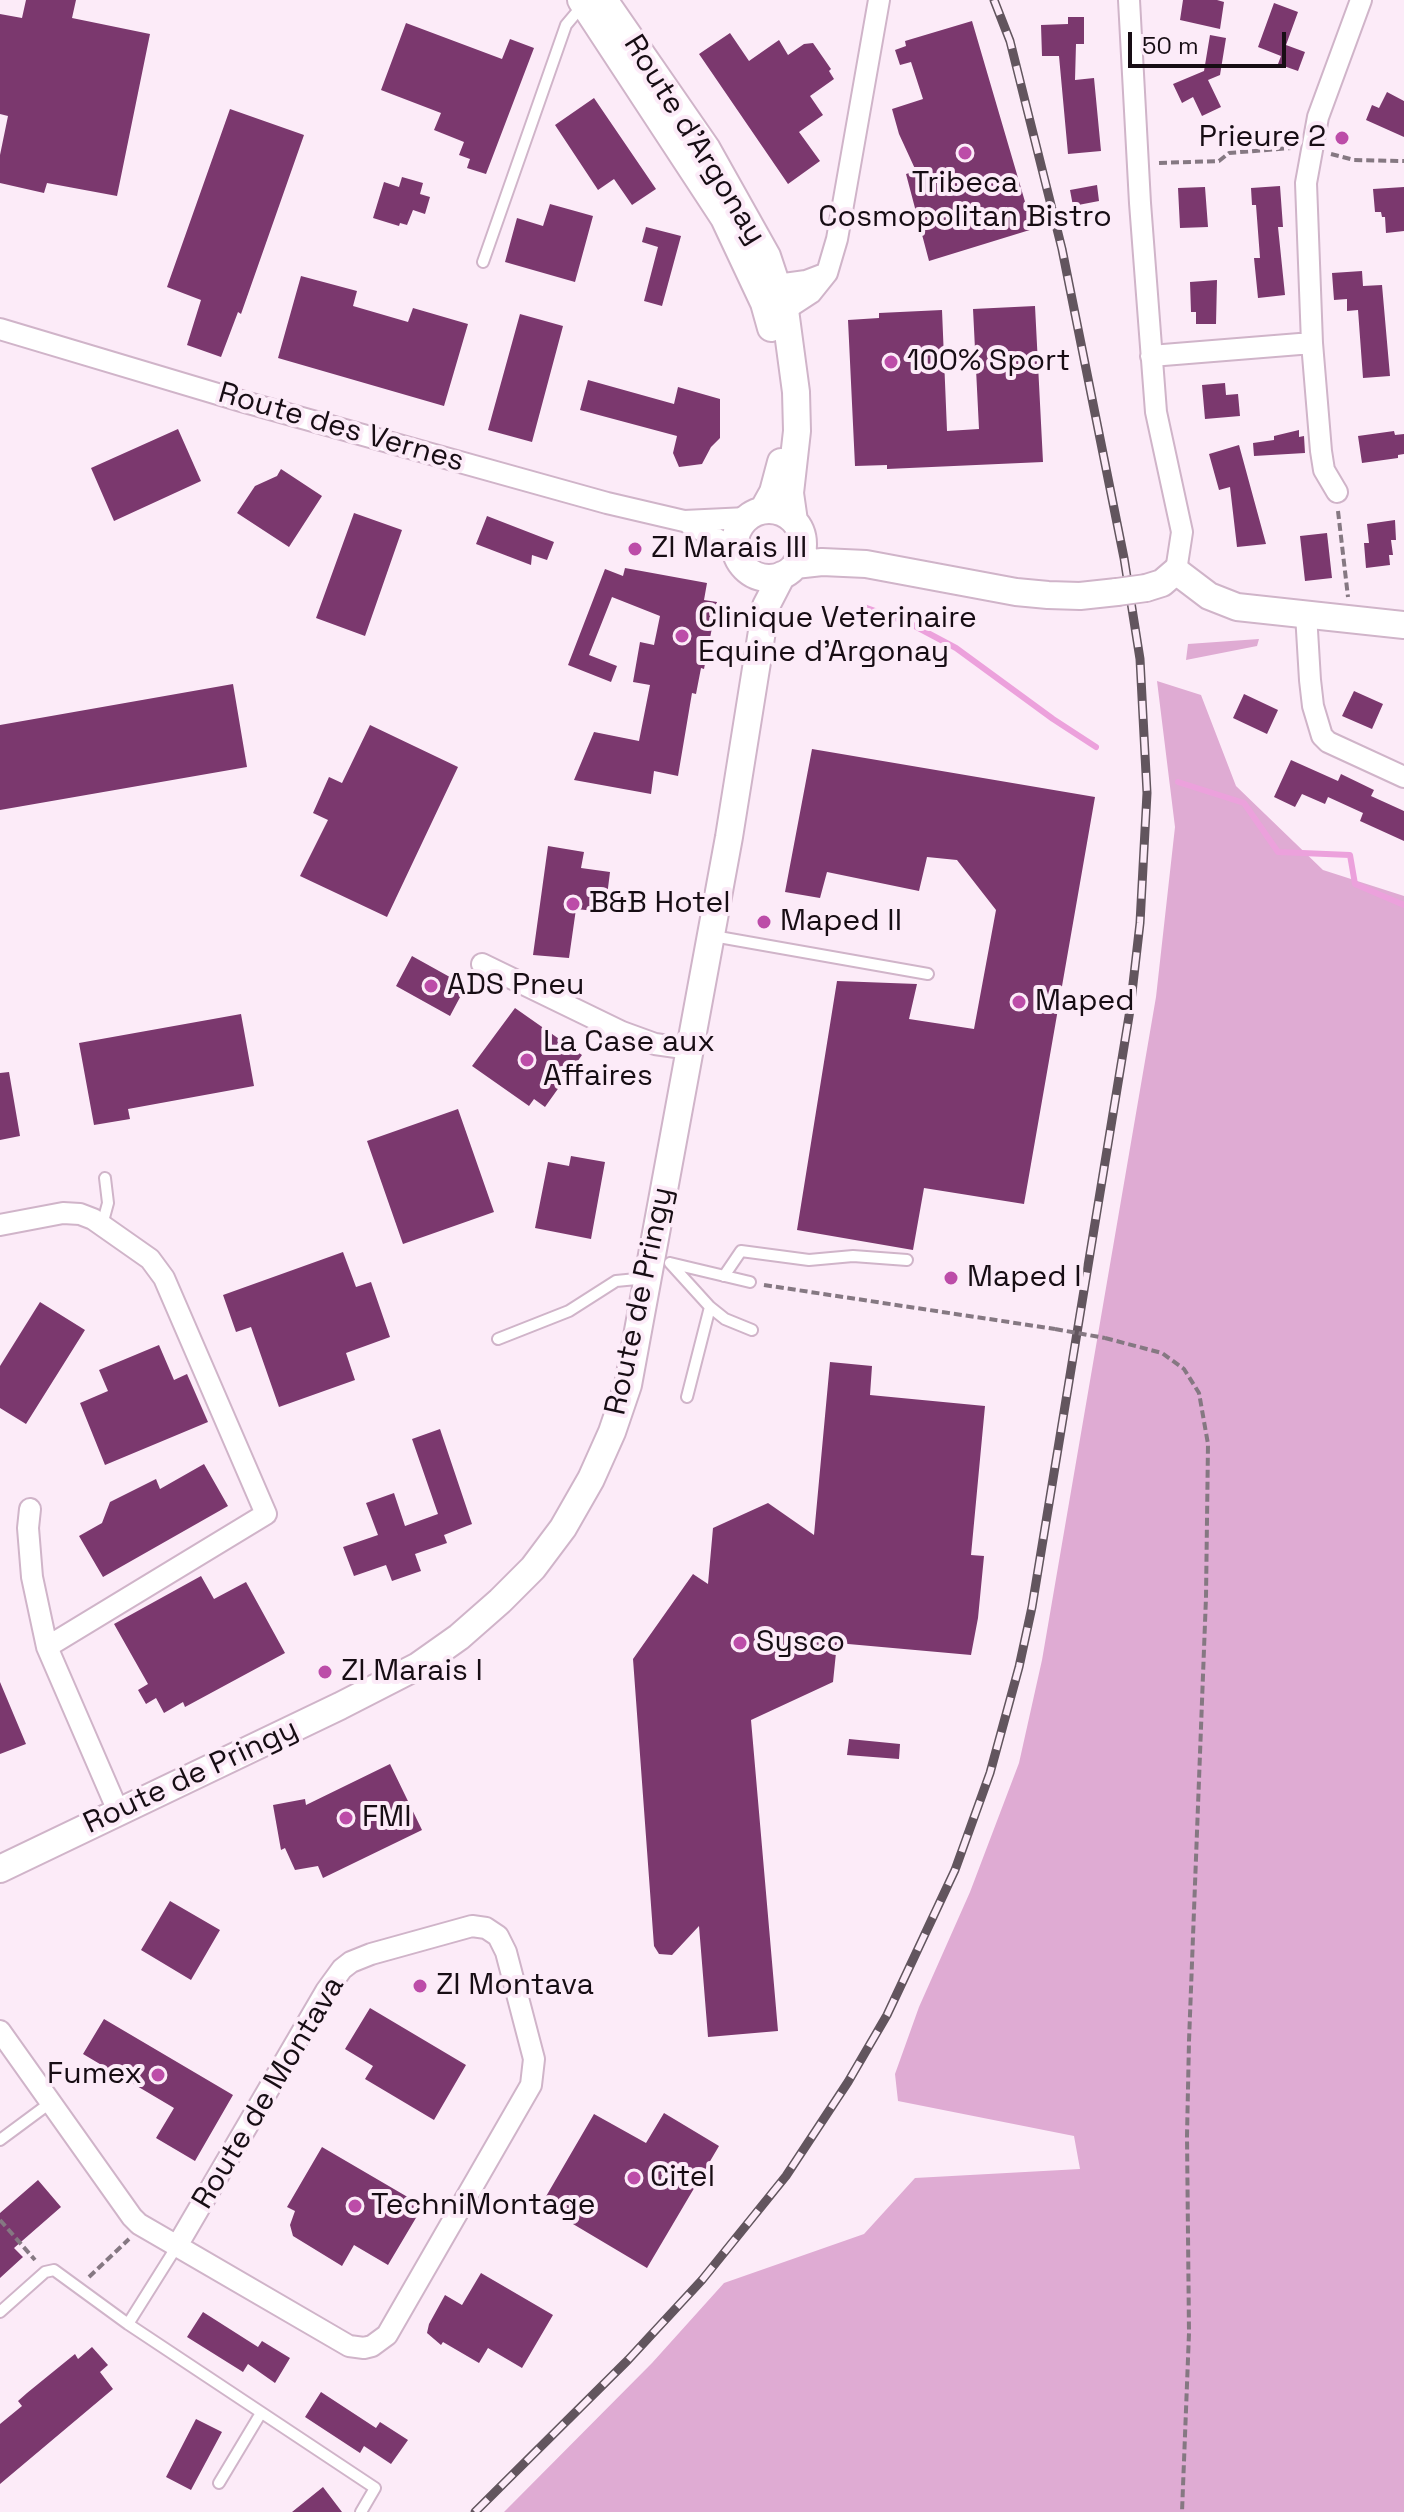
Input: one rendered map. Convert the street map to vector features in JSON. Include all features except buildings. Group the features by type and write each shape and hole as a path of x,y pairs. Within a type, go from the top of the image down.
{"street":[{"path":"775,299 811,293 827,273 837,239 879,0"},
{"path":"749,571 765,578 822,562 866,564 1016,592 1080,596 1146,588 1162,583 1176,571 1182,545 1181,520 1156,412 1129,0"},
{"path":"1337,492 1322,460 1305,203 1310,149 1318,117 1361,0"},
{"name":"Route d'Argonay","path":"590,1 775,299 796,392 797,431 790,493 802,550 789,570"},
{"name":"Route d'Argonay","path":"735,549 737,532 755,514 779,472 784,421 775,299"},
{"name":"Route des Vernes","path":"0,329 577,496 684,521 735,549"},
{"path":"1151,356 1312,343"},
{"path":"755,514 777,511 827,549 866,564"},
{"name":"Route des Vernes","path":"684,521 755,514"},
{"path":"735,549 766,606"},
{"name":"Route de Pringy","path":"3,1866 418,1666 459,1637 533,1568 563,1528 591,1479 612,1432 628,1385 657,1267 690,1049 766,606 789,570"},
{"path":"1176,571 1209,596 1226,604 1404,625"},
{"path":"1306,614 1313,706 1322,736 1328,742 1404,777"},
{"path":"482,964 622,1032 655,1044 690,1049"},
{"path":"0,1225 63,1213 80,1214 102,1225 150,1259 164,1278 266,1514 47,1647"},
{"path":"30,1509 28,1528 32,1577 47,1647 118,1811"},
{"name":"Route de Montava","path":"0,2031 132,2217 143,2226 177,2246 349,2346 372,2346 387,2335 527,2093 533,2077 531,2049 506,1952 498,1936 486,1928 472,1926 371,1954 342,1969 326,1991 177,2246"}],"lane":[{"path":"483,262 566,25 590,1"},
{"path":"711,935 928,974"},
{"path":"102,1225 108,1203 105,1178"},
{"path":"724,1276 741,1251 809,1260 853,1256 907,1260"},
{"path":"657,1267 725,1319 752,1330"},
{"path":"498,1339 569,1311 616,1281 657,1267 750,1282"},
{"path":"687,1397 710,1307"},
{"path":"0,2140 50,2103"},
{"path":"128,2324 177,2246"},
{"path":"0,2312 45,2272 57,2271 128,2324 375,2488 361,2512"},
{"path":"219,2483 261,2413"}],"path":[{"path":"1138,163 1219,161 1229,153 1250,150 1310,149 1354,160 1404,161"},
{"path":"1337,492 1342,559 1352,619"},
{"path":"750,1282 1105,1338 1162,1353 1184,1369 1199,1393 1208,1444 1206,1597 1187,2136 1189,2333 1182,2512"},
{"path":"0,2220 45,2272"},
{"path":"79,2287 143,2226"}],"shaded area":[{"path":"1259,639 1257,646 1186,660 1188,644"},
{"path":"1157,681 1201,695 1236,786 1323,870 1404,896 1404,2512 504,2512 652,2363 724,2283 864,2234 915,2178 1080,2169 1074,2136 898,2101 895,2074 919,2007 970,1892 1019,1763 1042,1660 1156,997 1175,827"}],"waterway":[{"path":"864,607 909,623 956,648 1096,747"},
{"path":"1178,782 1244,803 1278,852 1350,855 1355,884 1404,905"}],"railway":[{"path":"475,2512 628,2360 702,2280 786,2176 848,2082 887,2015 955,1870 990,1773 1032,1607 1130,1010 1140,923 1147,793 1140,659 1124,558 1062,249 1010,41 994,0"}],"place":[{"name":"Prieure 2","path":"1342,138"},
{"name":"Tribeca Cosmopolitan Bistro","path":"965,153"},
{"name":"100% Sport","path":"891,362"},
{"name":"ZI Marais III","path":"635,549"},
{"name":"Clinique Veterinaire Equine d'Argonay","path":"682,636"},
{"name":"B&B Hotel","path":"573,904"},
{"name":"Maped II","path":"764,922"},
{"name":"ADS Pneu","path":"431,986"},
{"name":"Maped","path":"1019,1002"},
{"name":"La Case aux Affaires","path":"527,1060"},
{"name":"Maped I","path":"951,1278"},
{"name":"Sysco","path":"740,1643"},
{"name":"ZI Marais I","path":"325,1672"},
{"name":"FMI","path":"346,1818"},
{"name":"ZI Montava","path":"420,1986"},
{"name":"Fumex","path":"158,2075"},
{"name":"Citel","path":"634,2178"},
{"name":"TechniMontage","path":"355,2206"}]}
